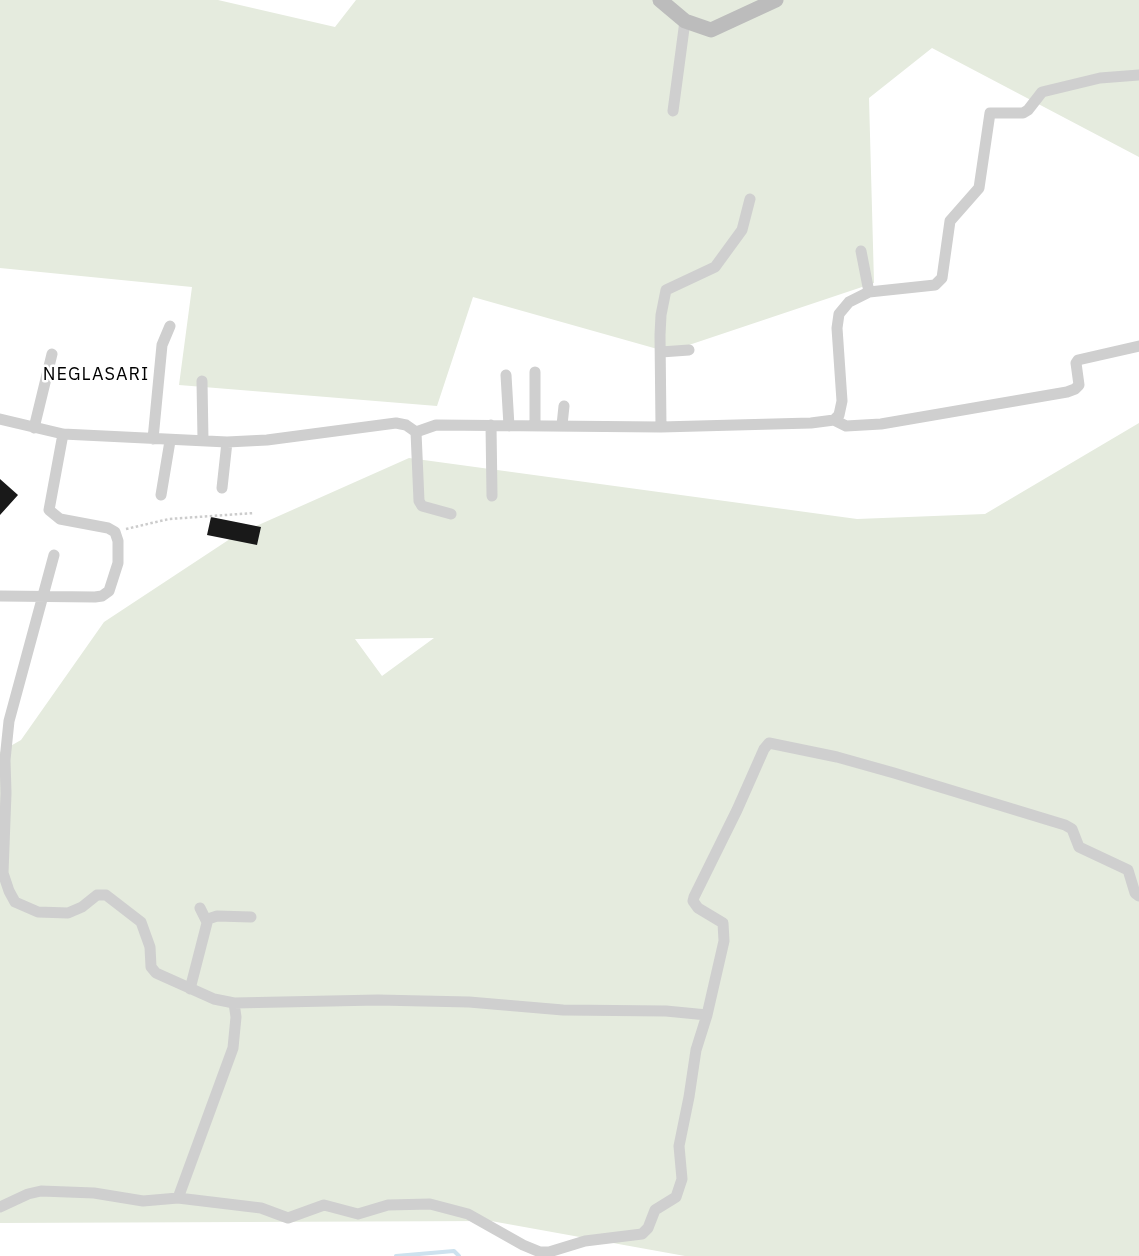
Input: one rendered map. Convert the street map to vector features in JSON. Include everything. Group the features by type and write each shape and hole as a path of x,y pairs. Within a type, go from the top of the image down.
{"street":[{"path":"660,0 685,21 707,30 716,29 776,0"},
{"path":"673,111 685,21"},
{"path":"834,420 839,415 842,401 837,328 839,314 849,302 869,292 935,285 942,278 950,221 979,188 990,113 1023,113 1028,110 1042,92 1100,78 1139,75"},
{"path":"661,426 661,314 666,290 715,267 742,230 750,199"},
{"path":"861,251 869,292"},
{"path":"153,439 161,353 170,326"},
{"path":"416,432 436,425 661,426 811,423 834,420 846,426 881,424 1067,392 1079,385 1076,363 1078,360 1139,346"},
{"path":"661,352 689,350"},
{"path":"34,428 52,354"},
{"path":"535,372 535,424"},
{"path":"506,375 508,426"},
{"path":"202,381 203,440"},
{"path":"562,425 564,406"},
{"path":"0,419 63,434 170,441 203,440 227,442 267,440 396,424 406,425 416,432"},
{"path":"490,425 492,496"},
{"path":"416,432 420,501 426,507 451,514"},
{"path":"0,596 95,597 102,596 109,591 118,563 118,541 115,532 108,528 60,519 49,510 63,434"},
{"path":"161,496 170,441"},
{"path":"222,488 227,442"},
{"path":"54,555 9,721 5,760 6,793 3,873 15,902 22,906 50,913 68,913 82,907 97,895 106,895 141,922 150,946 151,967 156,973 214,999 234,1003 378,1000 469,1002 563,1010 666,1011 707,1015"},
{"path":"0,1207 28,1194 42,1191 94,1193 143,1201 178,1198 261,1208 288,1218 324,1205 358,1214 388,1205 436,1205 468,1214 523,1245 540,1252 549,1252 585,1241 642,1234 648,1228 655,1210 672,1201 678,1192 682,1174 679,1146 696,1050 707,1015 724,941 725,928 719,919 695,905 694,897 737,810 764,749 769,743 837,757 1065,825 1072,829 1079,847 1128,870 1135,892 1139,896"},
{"path":"200,908 207,922"},
{"path":"190,989 207,922 212,916 251,917"},
{"path":"178,1198 233,1048 236,1017 234,1003"}],"path":[{"path":"115,532 169,519 254,513"}],"shaded area":[{"path":"0,0 218,0 335,27 356,0 1139,0 1139,157 932,48 869,98 874,283 668,352 473,297 437,406 179,385 192,287 0,268"},
{"path":"1139,423 1139,1256 685,1256 491,1221 0,1223 0,752 21,740 104,622 236,535 409,458 857,519 985,514","holes":["434,638 382,676 355,639"]}],"building":[{"path":"0,479 18,495 0,515"},
{"path":"211,517 261,527 257,545 207,535"}],"waterway":[{"path":"396,1256 454,1251 459,1256"}],"district":[{"name":"NEGLASARI","path":"96,375"}]}
